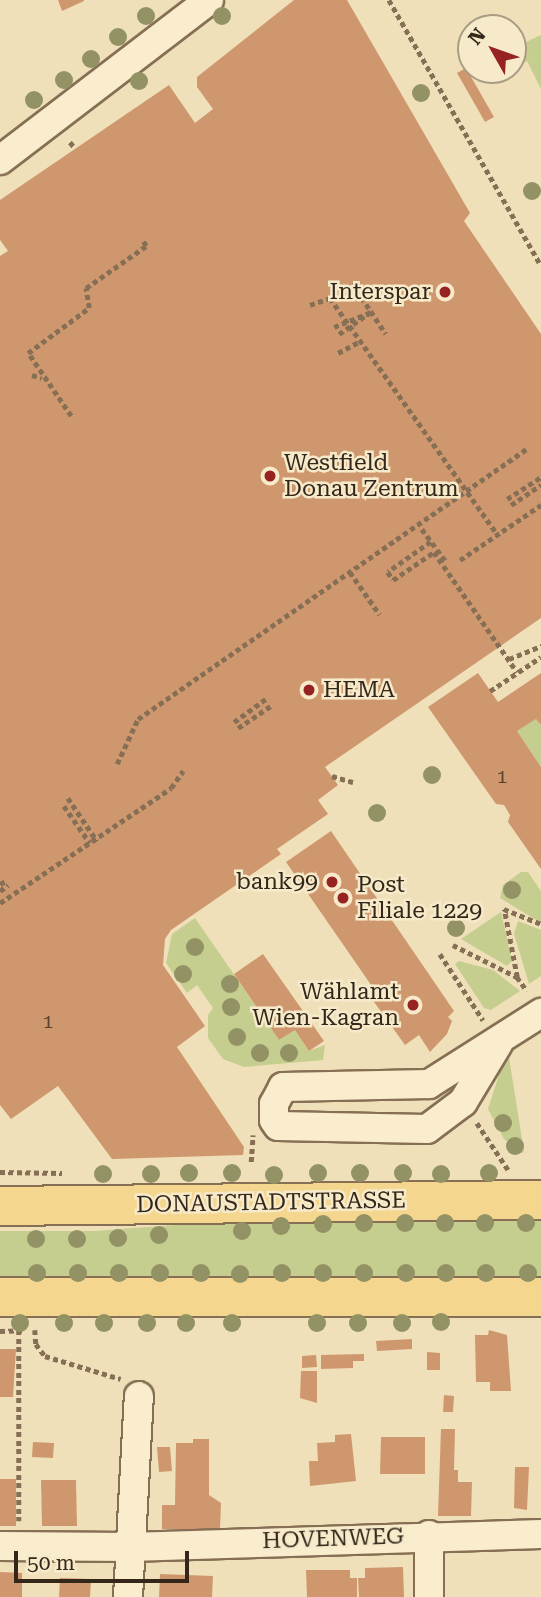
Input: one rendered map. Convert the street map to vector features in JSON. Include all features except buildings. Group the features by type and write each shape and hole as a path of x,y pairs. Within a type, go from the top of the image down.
{"main road":[{"name":"DONAUSTADTSTRASSE","path":"0,1206 541,1200"},
{"path":"0,1297 541,1297"}],"street":[{"path":"0,160 209,0"},
{"path":"491,1033 463,1102 420,1130 278,1126 273,1111 283,1087 429,1084 491,1033 534,1002"},
{"path":"128,1597 139,1396"},
{"name":"HOVENWEG","path":"10,1546 130,1547 429,1535 541,1534"},
{"path":"429,1535 429,1597"}],"path":[{"path":"389,0 541,265"},
{"path":"71,142 75,148"},
{"path":"71,416 28,353 89,308 86,288 146,246 142,239"},
{"path":"352,283 386,334"},
{"path":"310,305 330,298 495,531"},
{"path":"334,327 371,312"},
{"path":"338,334 371,312"},
{"path":"338,353 361,341"},
{"path":"32,375 35,379 40,375 64,410"},
{"path":"117,764 138,719 528,448"},
{"path":"507,499 541,477"},
{"path":"512,505 541,485"},
{"path":"460,560 541,505"},
{"path":"422,529 447,563"},
{"path":"431,542 388,572 393,580 434,552 517,672"},
{"path":"351,572 380,615"},
{"path":"509,659 541,646"},
{"path":"490,691 541,657"},
{"path":"234,722 266,699"},
{"path":"238,728 271,706"},
{"path":"0,903 171,788 183,771"},
{"path":"332,776 353,782"},
{"path":"68,798 98,841"},
{"path":"64,806 90,843"},
{"path":"63,864 82,852"},
{"path":"0,884 7,883 0,891"},
{"path":"534,1002 517,978 505,909 541,924"},
{"path":"453,945 517,978"},
{"path":"440,954 491,1033"},
{"path":"463,1102 510,1175"},
{"path":"251,1162 253,1134"},
{"path":"10,1546 19,1330"},
{"path":"35,1330 36,1344 45,1356 127,1381 139,1396"}],"green space":[{"path":"541,35 541,89 527,61 527,42"},
{"path":"536,719 541,725 541,767 517,731"},
{"path":"521,872 528,872 541,891 541,923 500,898 503,885"},
{"path":"501,912 512,961 507,966 461,939"},
{"path":"195,918 279,1040 295,1030 309,1051 325,1045 323,1060 244,1067 223,1059 208,1038 208,1015 213,1008 197,985 187,993 166,963 172,934"},
{"path":"518,921 541,930 541,976 529,984 514,934"},
{"path":"459,961 493,970 520,991 491,1010 484,1008 455,964"},
{"path":"508,1051 524,1152 522,1153 504,1139 488,1109 499,1075 490,1069"},
{"path":"317,1214 541,1214 541,1278 0,1283 0,1231 95,1231"}],"place":[{"name":"Interspar","path":"445,292"},
{"name":"Westfield Donau Zentrum","path":"270,476"},
{"name":"HEMA","path":"309,690"},
{"name":"bank99","path":"332,882"},
{"name":"Post Filiale 1229","path":"343,898"},
{"name":"Wählamt Wien-Kagran","path":"413,1005"}]}
